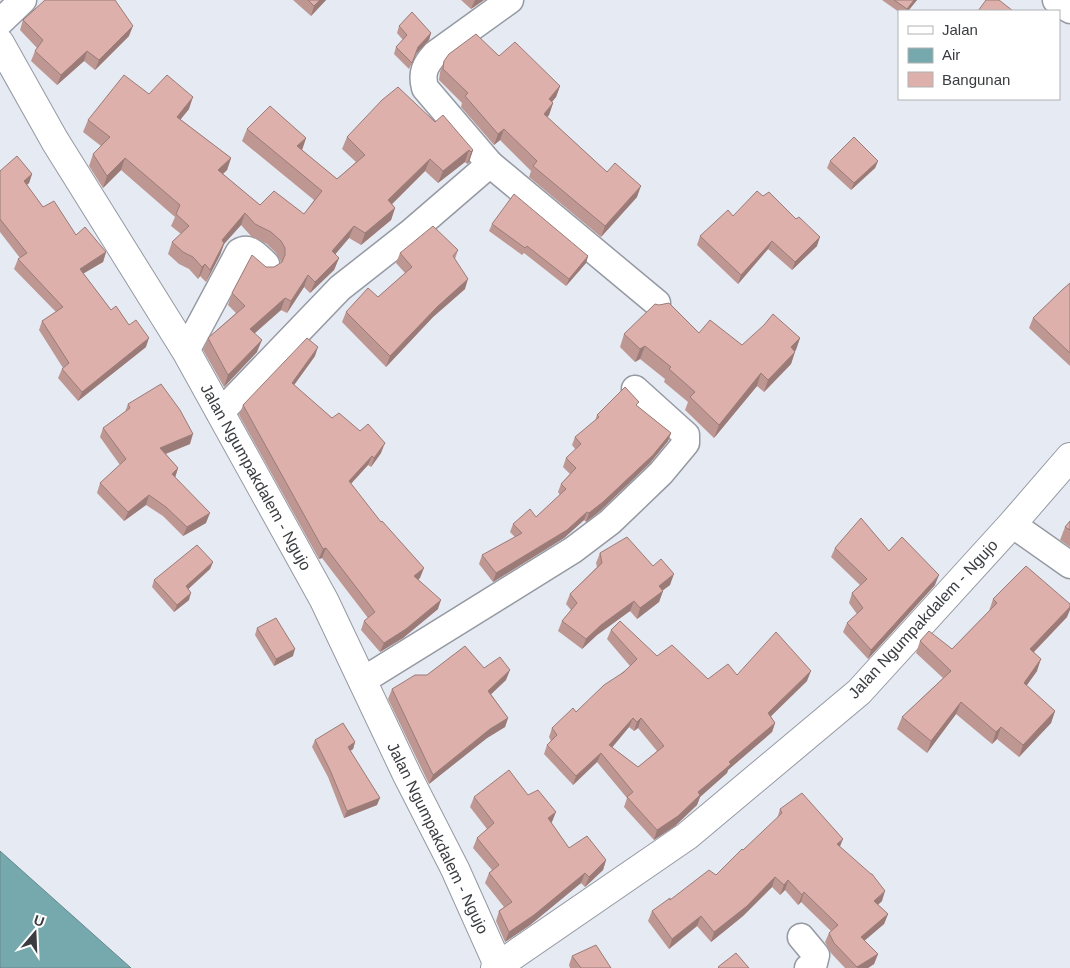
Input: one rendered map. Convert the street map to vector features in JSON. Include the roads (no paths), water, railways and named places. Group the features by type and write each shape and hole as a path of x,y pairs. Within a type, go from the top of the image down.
{"street":[{"path":"0,22 23,0"},
{"path":"510,0 435,54 426,64 422,77 425,88 490,164 657,303"},
{"path":"1056,0 1070,10"},
{"name":"Jalan Ngumpakdalem - Ngujo","path":"0,43 55,141 186,351 324,600 455,869 498,967 687,836 859,692 1012,524 1070,457"},
{"path":"220,413 340,288 410,233 490,164"},
{"path":"186,351 239,252 244,249 250,250 266,264"},
{"path":"362,681 573,550 610,522 660,473 686,443 686,435 635,389"},
{"path":"1012,524 1070,565"},
{"path":"802,937 816,956 814,963 808,968"}],"water":[{"path":"0,851 131,968 0,968"}]}
